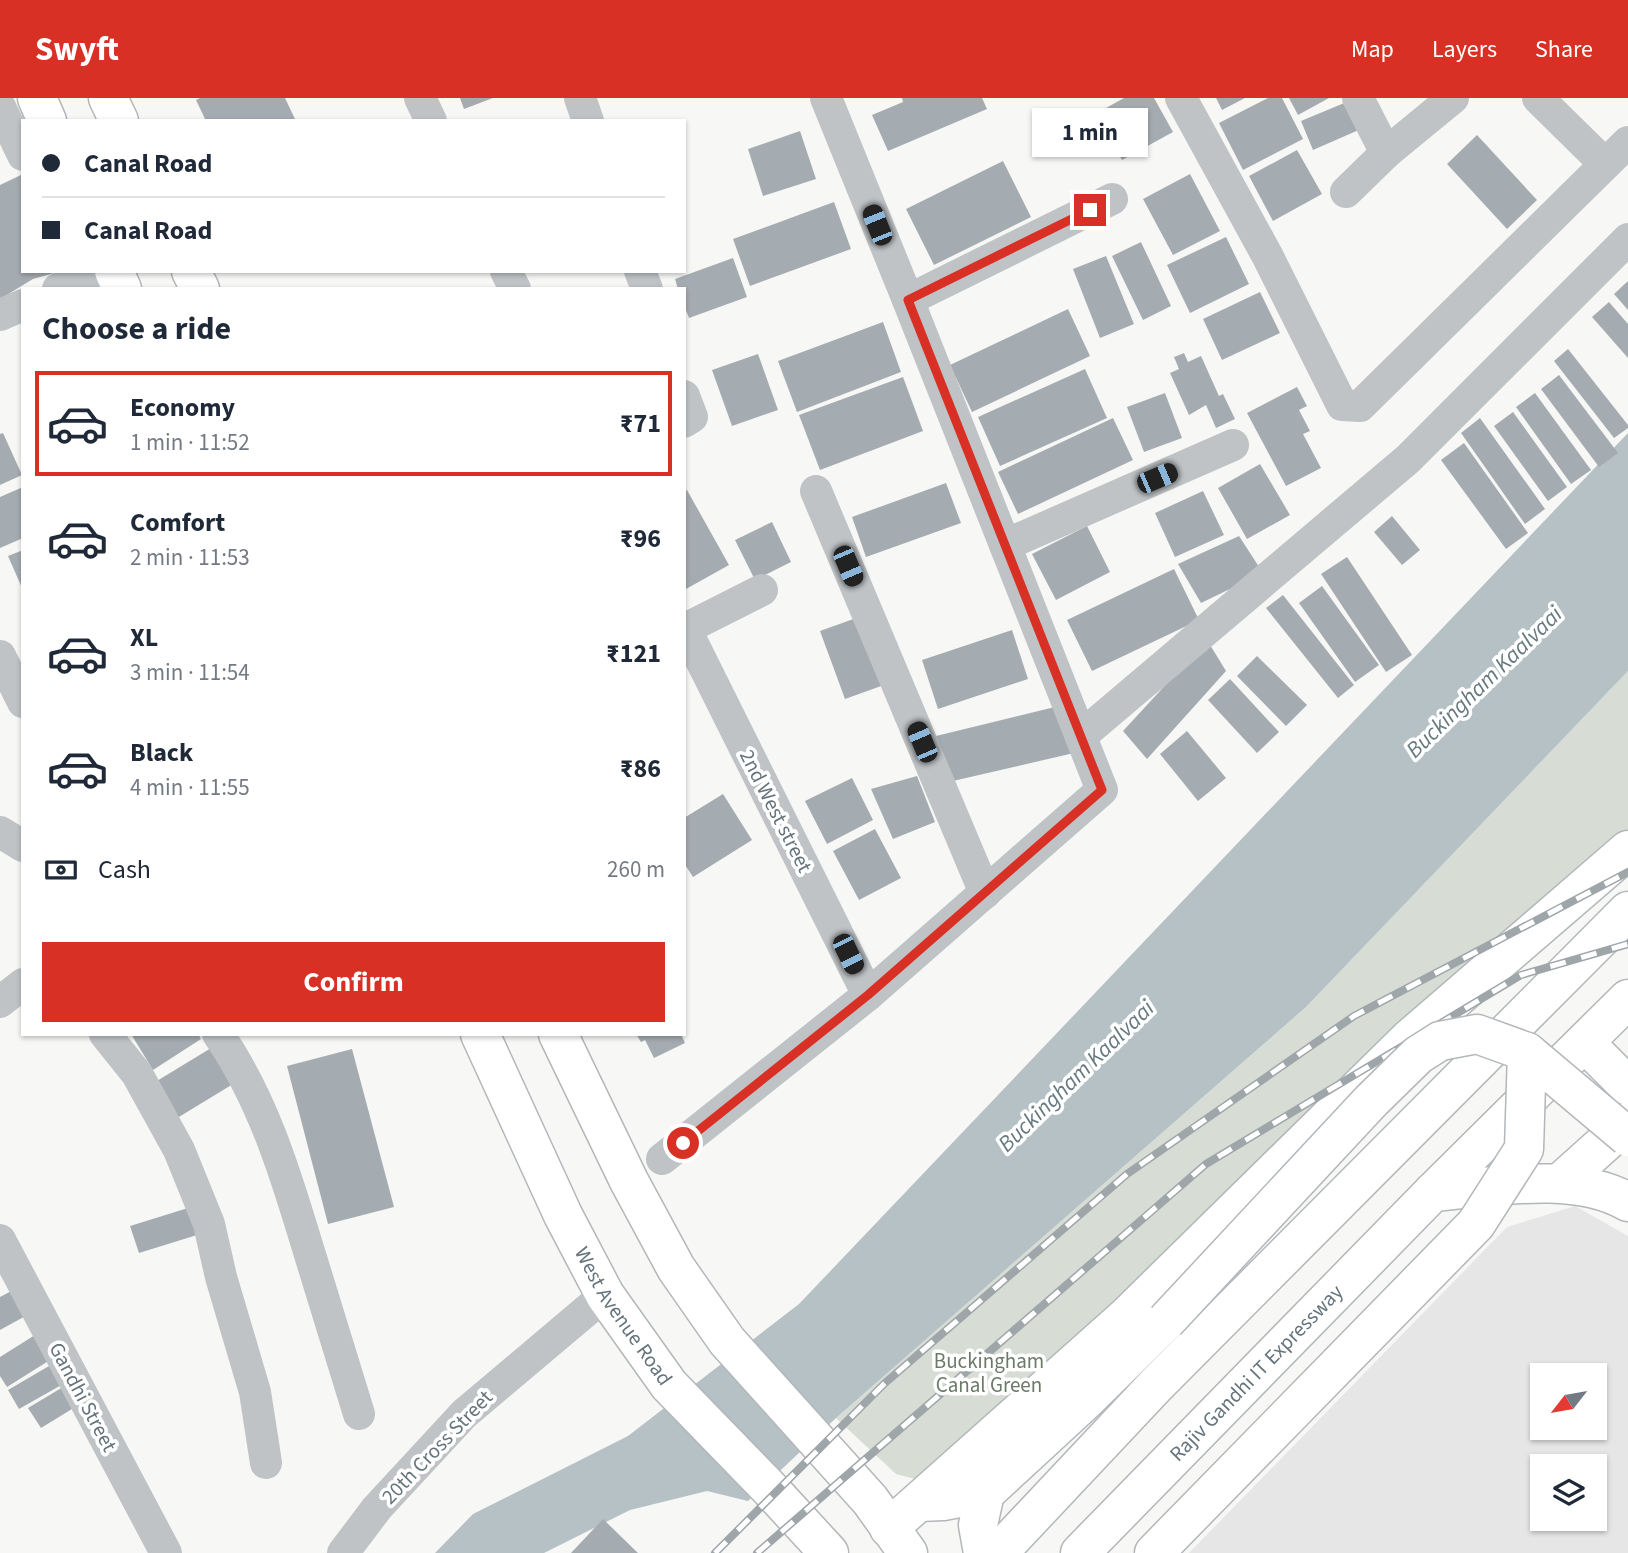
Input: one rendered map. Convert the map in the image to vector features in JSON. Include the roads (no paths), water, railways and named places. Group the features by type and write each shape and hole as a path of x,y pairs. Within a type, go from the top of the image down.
{"main road":[{"path":"37,98 46,119"},
{"path":"108,98 118,119"},
{"path":"559,1036 629,1181 676,1268 727,1341 870,1500 898,1541 919,1502 1126,1317 1409,1039 1628,850"},
{"path":"998,1553 1157,1384 1628,911"},
{"path":"1628,999 1585,1042 1628,1086"},
{"path":"919,1502 985,1493 1087,1399 1166,1321 1371,1101 1419,1055 1440,1041 1477,1034 1527,1052 1628,1137"},
{"name":"West Avenue Road","path":"481,1036 563,1215 605,1295 669,1385 829,1553"},
{"name":"Rajiv Gandhi IT Expressway","path":"1080,1553 1433,1192 1585,1042"},
{"path":"1154,1553 1476,1224 1524,1149 1527,1052"},
{"path":"1560,1183 1628,1122"},
{"path":"1433,1192 1560,1183 1616,1195 1628,1202"},
{"path":"983,1553 978,1525 985,1493"}],"street":[{"path":"420,98 430,119"},
{"path":"580,98 587,119"},
{"path":"662,1159 868,995 1102,790 826,98"},
{"path":"1181,98 1268,257 1342,405 1360,406 1628,142"},
{"path":"1358,98 1386,153"},
{"path":"1346,192 1386,153 1452,98"},
{"path":"1538,98 1605,164"},
{"path":"0,107 21,151"},
{"path":"908,300 1112,199"},
{"path":"1081,736 1408,459 1628,239"},
{"path":"62,287 93,273"},
{"path":"0,315 21,306"},
{"path":"686,401 692,417 686,421"},
{"path":"1004,545 1233,445"},
{"path":"816,491 985,892"},
{"path":"686,628 762,590"},
{"name":"2nd West street","path":"686,630 868,995"},
{"path":"0,656 21,698"},
{"path":"0,832 21,845"},
{"path":"0,1002 21,986"},
{"path":"107,1036 137,1074 179,1150 209,1224 221,1277 255,1392 266,1463"},
{"path":"219,1036 253,1094 285,1171 359,1414"},
{"name":"Gandhi Street","path":"0,1240 166,1553"},
{"name":"20th Cross Street","path":"343,1553 377,1508 464,1414 605,1295"}],"water":[{"name":"Buckingham Kaalvaai","path":"1628,433 1628,671 1306,1007 836,1418 748,1501 707,1491 630,1510 544,1553 435,1553 473,1514 628,1436 799,1304"}],"railway":[{"path":"715,1553 885,1383 1127,1174 1354,1016 1628,872"},
{"path":"757,1553 1206,1164 1521,975 1628,944"}],"park label":[{"name":"Buckingham Canal Green","path":"989,1373"}]}
